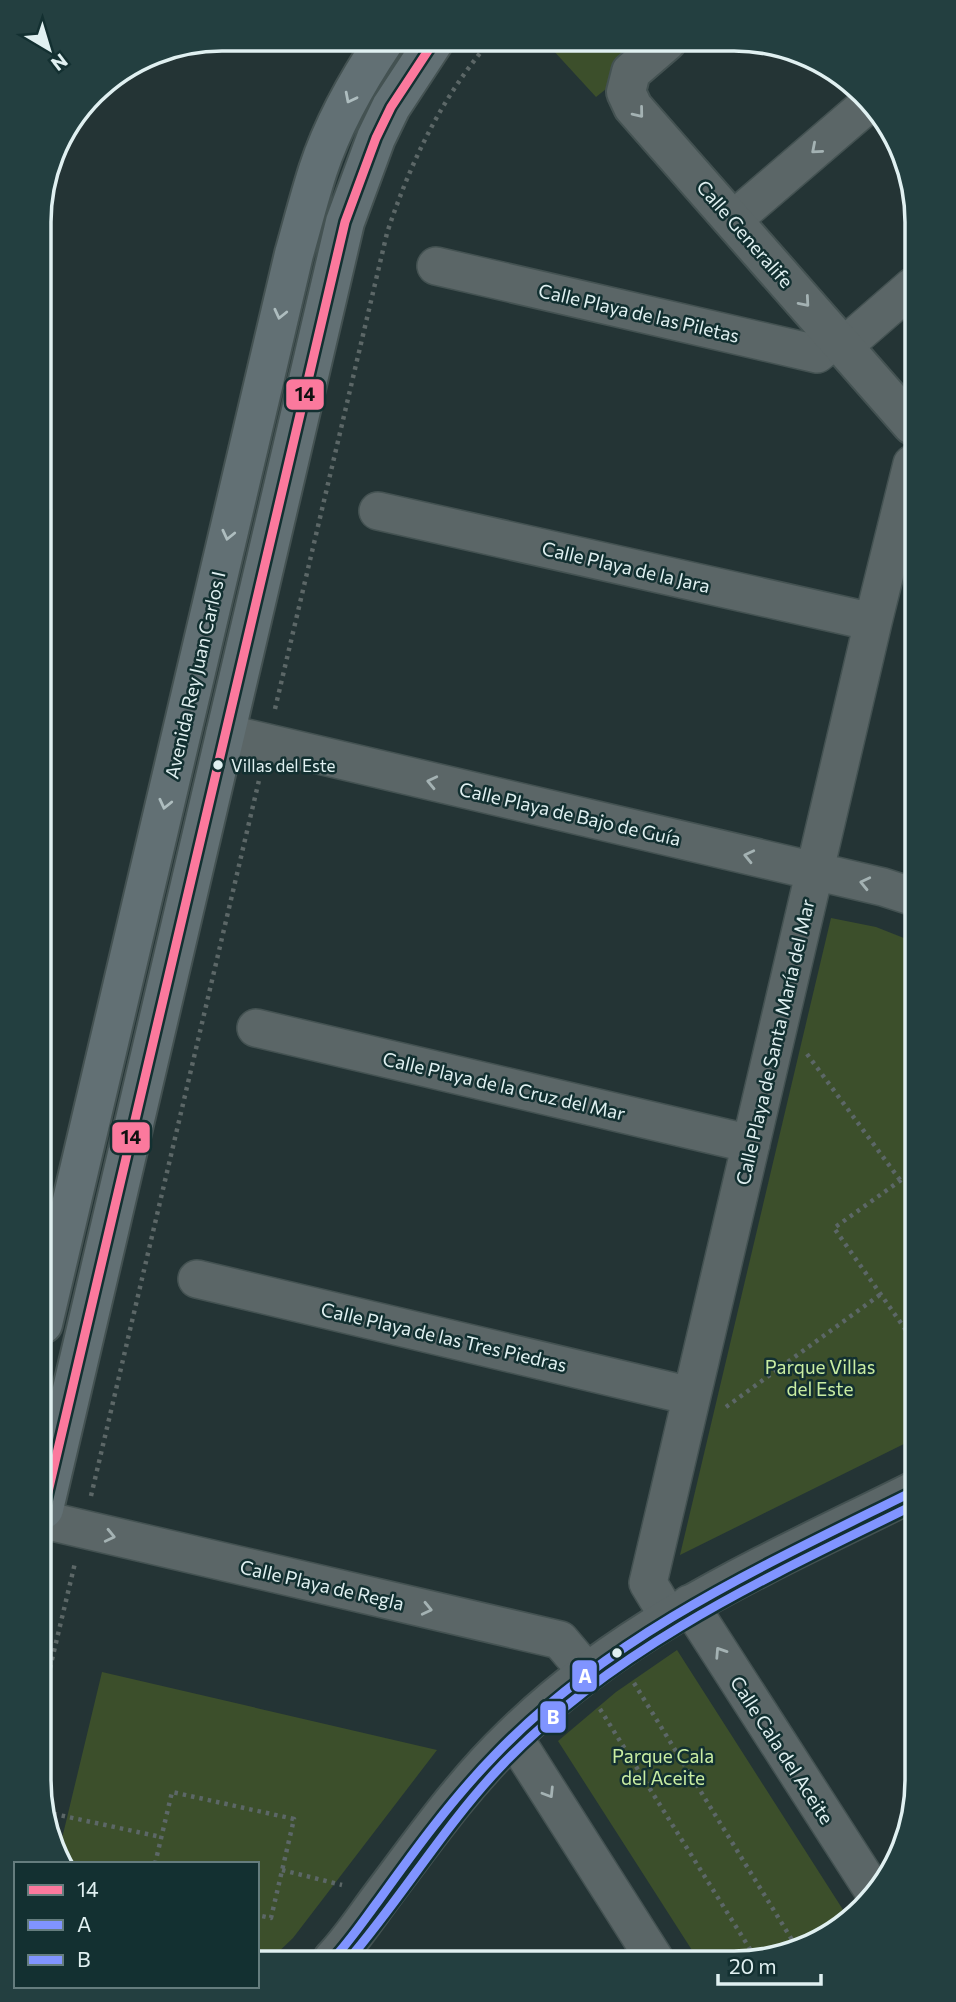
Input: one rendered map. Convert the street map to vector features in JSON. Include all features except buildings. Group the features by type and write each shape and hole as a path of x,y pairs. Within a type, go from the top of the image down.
{"main road":[{"name":"Avenida Rey Juan Carlos I","path":"51,1290 297,244 318,168 354,89 378,51"},
{"path":"51,1479 345,222 376,138 391,107 428,51"}],"street":[{"name":"Calle Generalife","path":"655,51 631,72 626,92 633,107 905,417"},
{"path":"733,220 862,109"},
{"name":"Calle Playa de las Piletas","path":"436,266 817,354 840,342"},
{"path":"840,342 905,292"},
{"name":"Calle Playa de Santa María del Mar","path":"679,1610 648,1583 905,492"},
{"name":"Calle Playa de la Jara","path":"378,511 873,622"},
{"name":"Calle Playa de Bajo de Guía","path":"225,733 905,895"},
{"name":"Calle Playa de la Cruz del Mar","path":"256,1028 751,1144"},
{"name":"Calle Playa de las Tres Piedras","path":"197,1279 691,1395"},
{"path":"339,1951 457,1797 513,1736 590,1686 628,1642 679,1610 905,1496"},
{"name":"Calle Playa de Regla","path":"51,1522 561,1640 590,1686"},
{"name":"Calle Cala del Aceite","path":"679,1610 869,1885"},
{"path":"513,1736 650,1951"}],"path":[{"path":"275,713 387,233 409,170 424,138 459,80 482,51"},
{"path":"90,1497 261,772"},
{"path":"781,1018 900,1180"},
{"path":"905,1177 834,1228 905,1329"},
{"path":"725,1408 881,1294"},
{"path":"51,1664 76,1560"},
{"path":"628,1674 792,1941"},
{"path":"590,1686 750,1950"},
{"path":"155,1862 172,1792 293,1819 271,1918 259,1915"},
{"path":"54,1814 161,1837"},
{"path":"282,1870 342,1885"}],"green space":[{"path":"554,51 632,51 615,67 606,89 596,97"},
{"name":"Parque Villas del Este","path":"831,918 876,927 905,938 905,1443 680,1555"},
{"name":"Parque Cala del Aceite","path":"677,1650 844,1911 810,1934 779,1945 757,1950 693,1951 558,1741 616,1692"},
{"path":"102,1672 437,1750 293,1938 279,1951 259,1951 259,1862 72,1862 62,1839"}],"transit line":[{"name":"14","path":"51,1479 345,222 376,138 391,107 428,51"},
{"name":"A","path":"340,1951 464,1789 495,1755 541,1712 589,1673 694,1604 804,1545 905,1495"},
{"name":"B","path":"355,1951 483,1786 549,1721 596,1682 698,1616 806,1558 905,1509"}],"place":[{"name":"Villas del Este","path":"218,765"}]}
